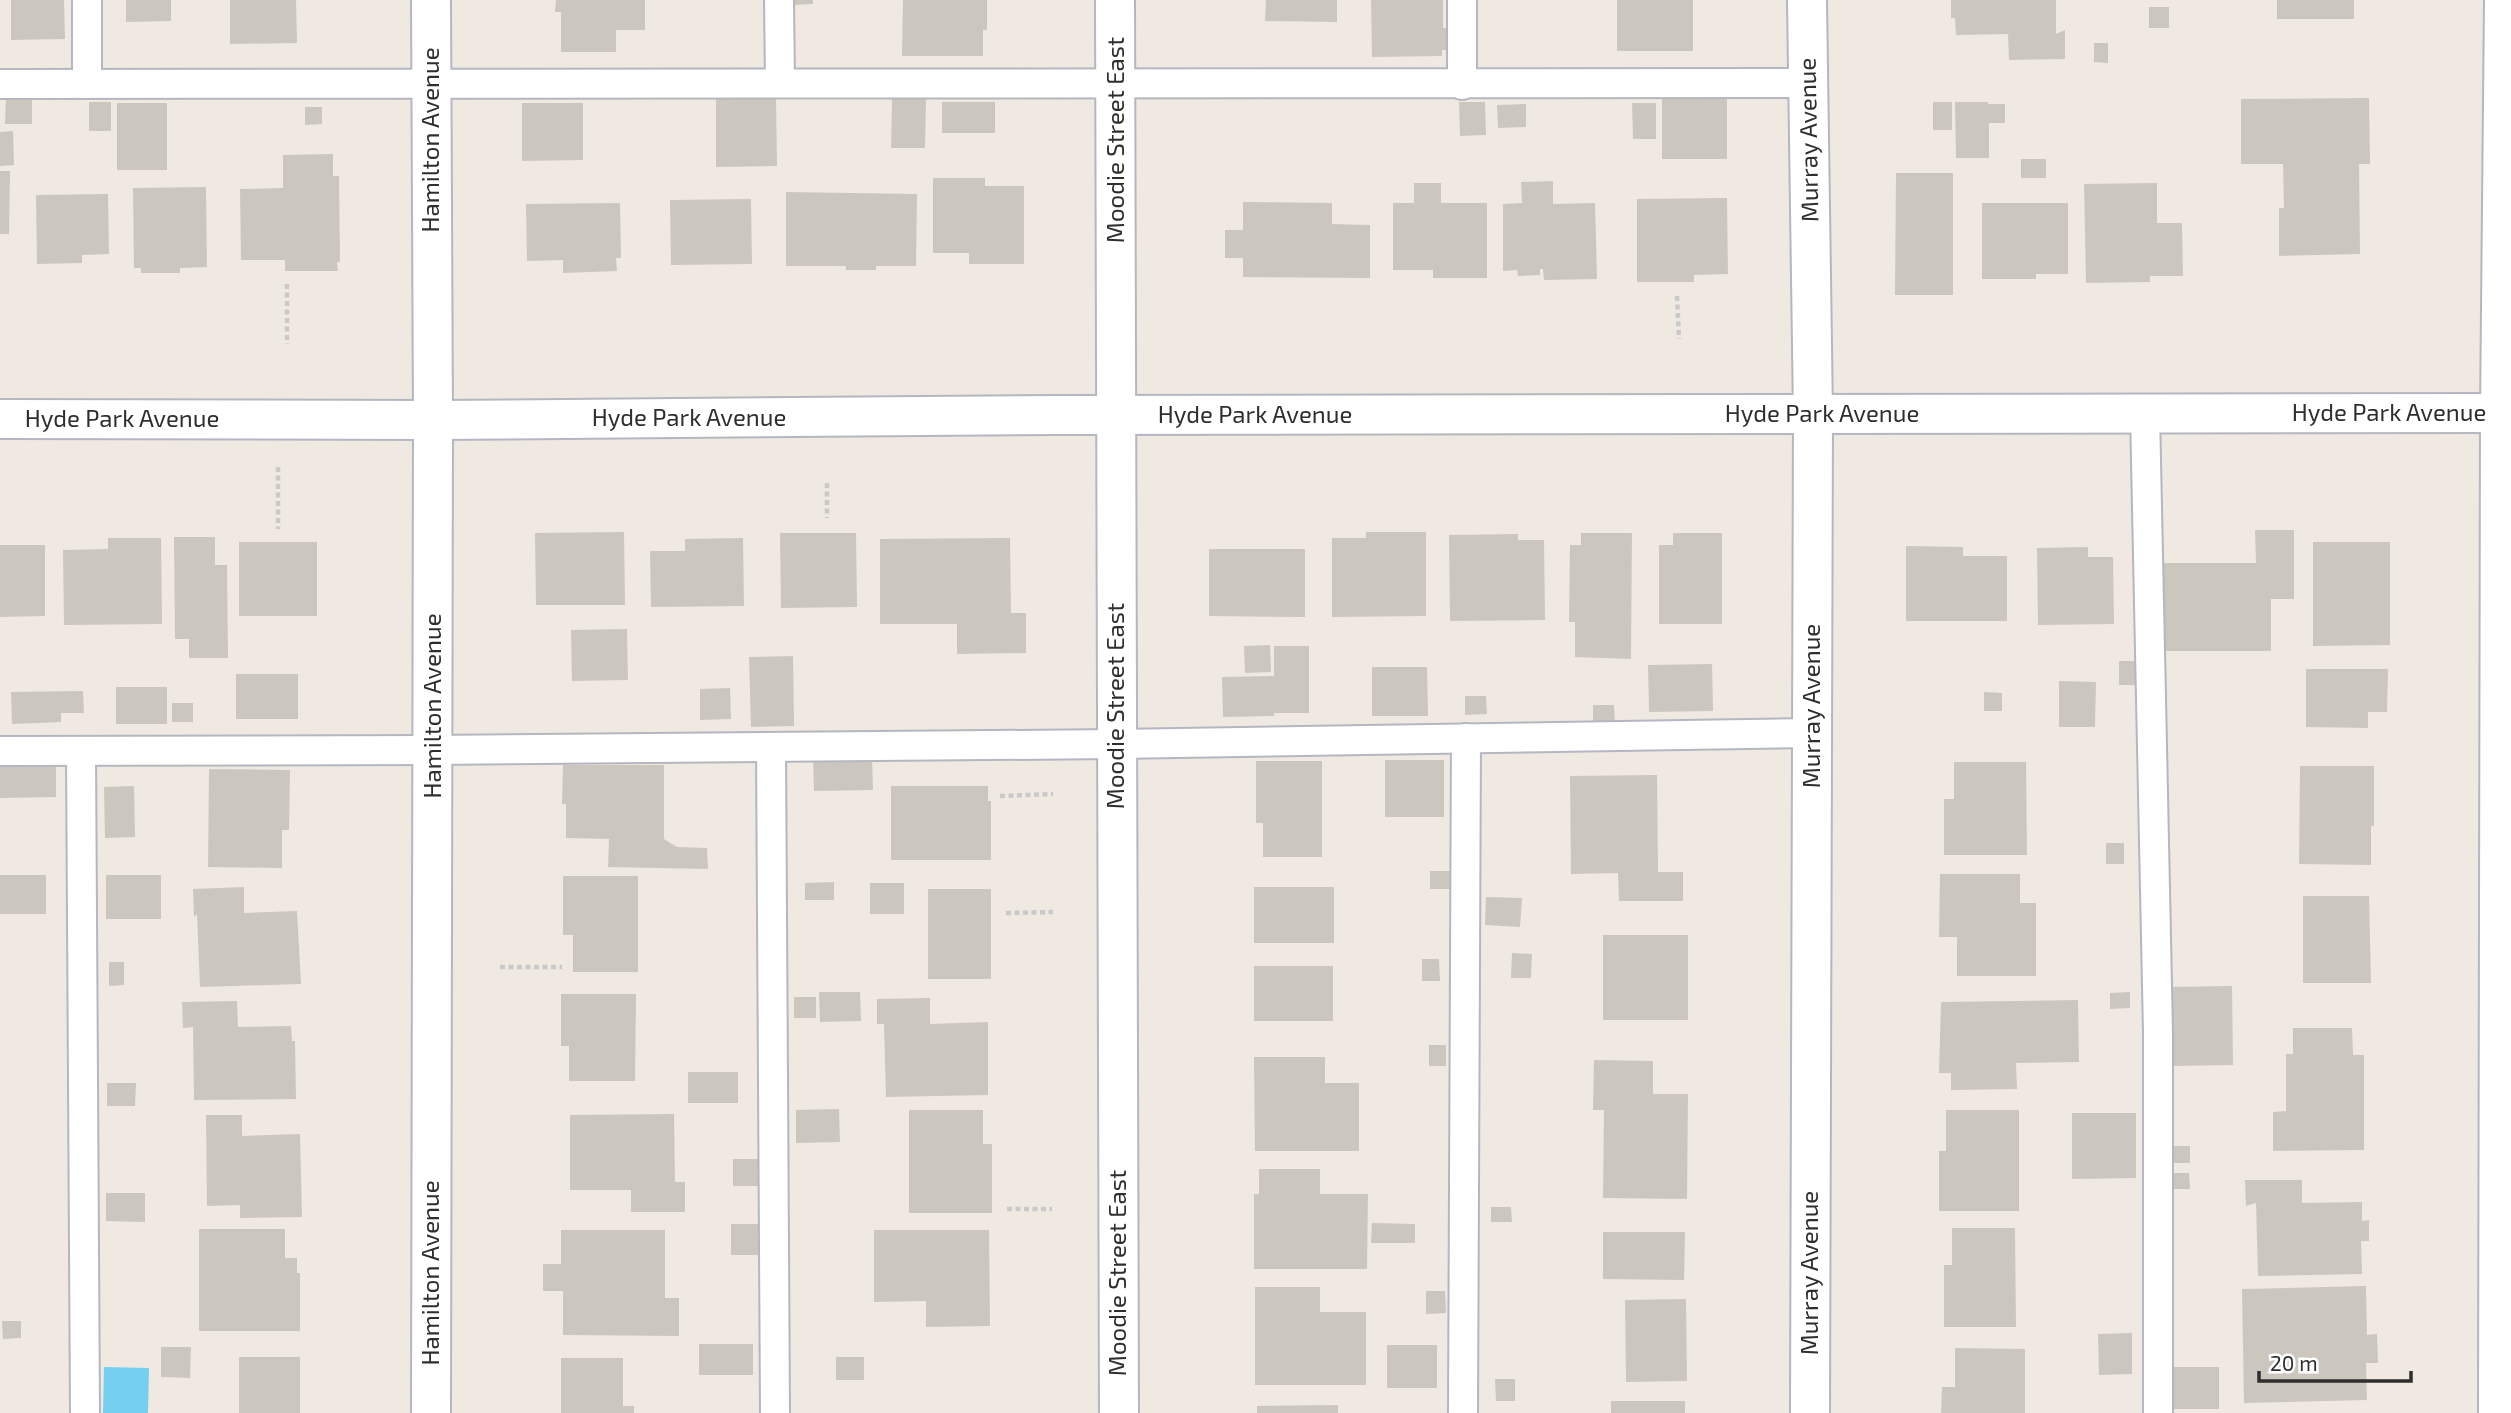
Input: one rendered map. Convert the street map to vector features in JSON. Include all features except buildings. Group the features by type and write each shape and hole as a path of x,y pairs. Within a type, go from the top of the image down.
{"street":[{"name":"Hamilton Avenue","path":"431,0 431,1413"},
{"name":"Moodie Street East","path":"1115,0 1119,1413"},
{"name":"Murray Avenue","path":"1807,0 1813,414 1810,1413"},
{"path":"2498,1413 2505,751 2504,0"},
{"name":"Hyde Park Avenue","path":"0,419 2505,413"}],"lane":[{"path":"87,0 87,84"},
{"path":"779,0 780,83"},
{"path":"1462,0 1462,85"},
{"path":"0,84 1808,83"},
{"path":"2145,412 2158,1033 2158,1413"},
{"path":"0,751 1116,744 1812,733"},
{"path":"1463,1413 1466,738"},
{"path":"771,747 775,1413"},
{"path":"81,751 85,1413"}],"path":[{"path":"287,284 287,344"},
{"path":"1677,296 1679,339"},
{"path":"278,419 278,529"},
{"path":"827,482 827,518"},
{"path":"1000,796 1053,794"},
{"path":"1006,913 1053,912"},
{"path":"499,967 562,967"},
{"path":"1007,1209 1052,1209"}],"water":[{"path":"104,1367 149,1368 148,1413 103,1413"}]}
